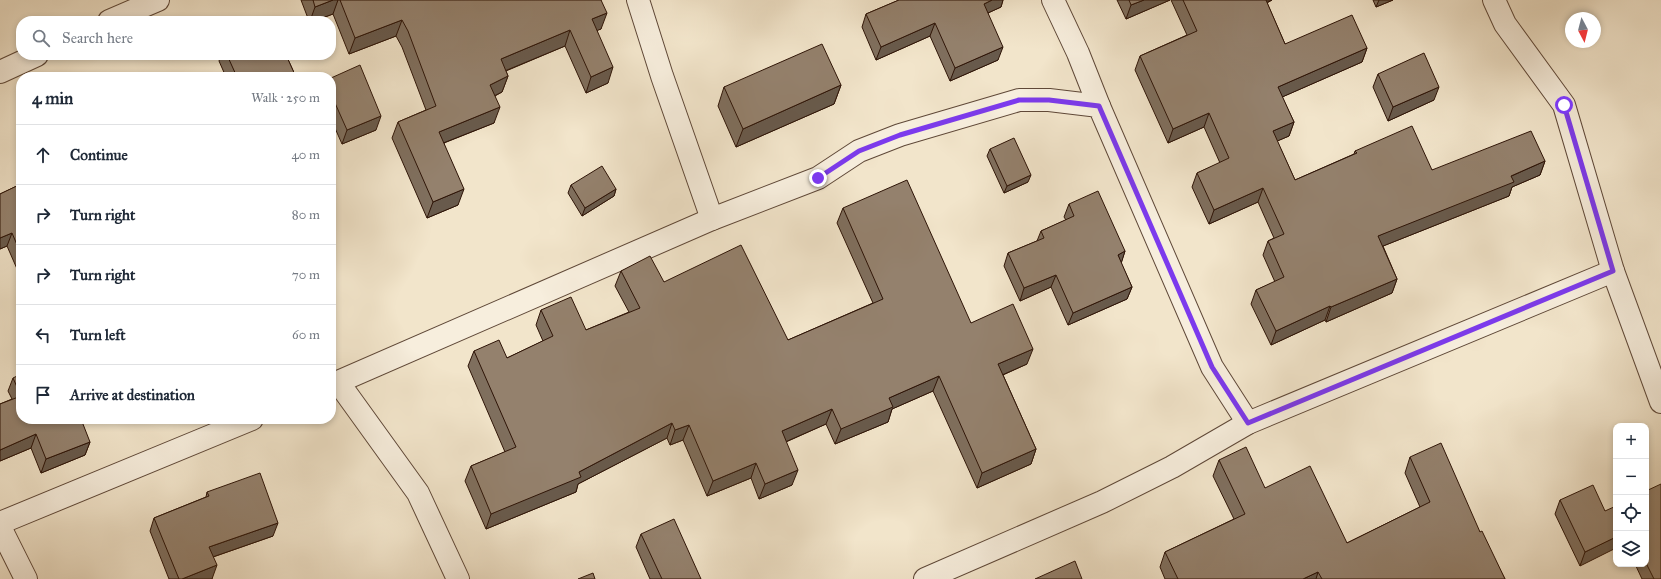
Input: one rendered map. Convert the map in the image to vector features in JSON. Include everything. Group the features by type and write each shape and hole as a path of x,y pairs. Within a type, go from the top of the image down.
{"street":[{"path":"121,16 158,0"},
{"path":"638,0 662,76 712,219"},
{"path":"1053,0 1078,53 1099,106 1212,367 1248,423"},
{"path":"1494,0 1505,24 1564,105 1613,271 1661,402"},
{"path":"0,72 26,60"},
{"path":"336,383 712,219 818,178 859,151 915,130 1019,100 1049,100 1099,106"},
{"path":"925,579 1102,502 1172,467 1248,423 1613,271"},
{"path":"336,384 418,493 458,579"},
{"path":"0,523 240,424"},
{"path":"0,527 26,579"}],"building":[{"path":"313,0 333,0 315,7"},
{"path":"340,0 601,0 607,13 592,19 613,67 591,77 570,30 501,59 508,76 490,85 500,107 439,132 464,189 433,202 398,122 436,106 408,31 402,20 355,38"},
{"path":"899,0 992,0 984,4 1003,47 955,68 935,23 881,47 866,14"},
{"path":"1129,0 1144,0 1131,5"},
{"path":"1183,0 1266,0 1285,44 1352,15 1367,48 1278,87 1294,122 1273,131 1295,180 1357,153 1355,151 1412,126 1432,170 1531,131 1545,161 1511,176 1514,182 1378,236 1397,279 1331,307 1330,306 1276,331 1256,290 1284,277 1268,241 1284,234 1263,188 1214,210 1197,173 1229,158 1209,113 1173,129 1140,56 1197,31"},
{"path":"822,44 841,85 743,129 724,87"},
{"path":"1424,53 1439,87 1393,107 1378,74"},
{"path":"229,60 288,60 294,72 235,72"},
{"path":"360,65 381,116 347,130 336,105 336,76"},
{"path":"1014,138 1031,175 1007,186 990,149"},
{"path":"602,166 616,189 585,208 571,185"},
{"path":"907,180 971,323 1013,304 1033,349 998,364 1036,449 982,473 939,376 889,398 893,407 841,429 832,409 782,431 798,470 765,484 756,463 713,481 689,425 675,430 672,423 579,472 581,477 491,514 471,466 516,447 474,351 499,340 507,358 553,336 541,310 571,297 586,330 640,308 621,271 650,256 664,282 741,245 788,340 883,299 843,208"},
{"path":"16,186 16,242 12,233 0,238 0,194"},
{"path":"1098,191 1125,251 1118,255 1132,287 1073,313 1056,275 1024,288 1008,253 1044,238 1041,231 1074,216 1069,204"},
{"path":"16,376 16,385 13,378"},
{"path":"16,398 16,424 83,424 90,442 46,459 36,434 0,450 0,404"},
{"path":"1441,443 1480,532 1482,531 1505,579 1322,579 1318,572 1303,579 1178,579 1165,552 1245,514 1219,460 1246,447 1265,488 1310,466 1347,543 1430,502 1410,457"},
{"path":"260,473 278,523 209,547 217,565 179,579 154,518 209,496 207,492"},
{"path":"1661,484 1661,579 1654,579 1648,567 1649,490"},
{"path":"1593,485 1605,511 1613,507 1613,538 1585,552 1560,500"},
{"path":"674,519 701,579 662,579 641,534"},
{"path":"1075,561 1082,579 1035,579"},
{"path":"593,573 595,579 578,579"}],"route":[{"path":"818,178 859,151 900,135 1019,100 1049,100 1099,106 1212,367 1248,423 1613,271 1564,105"}]}
